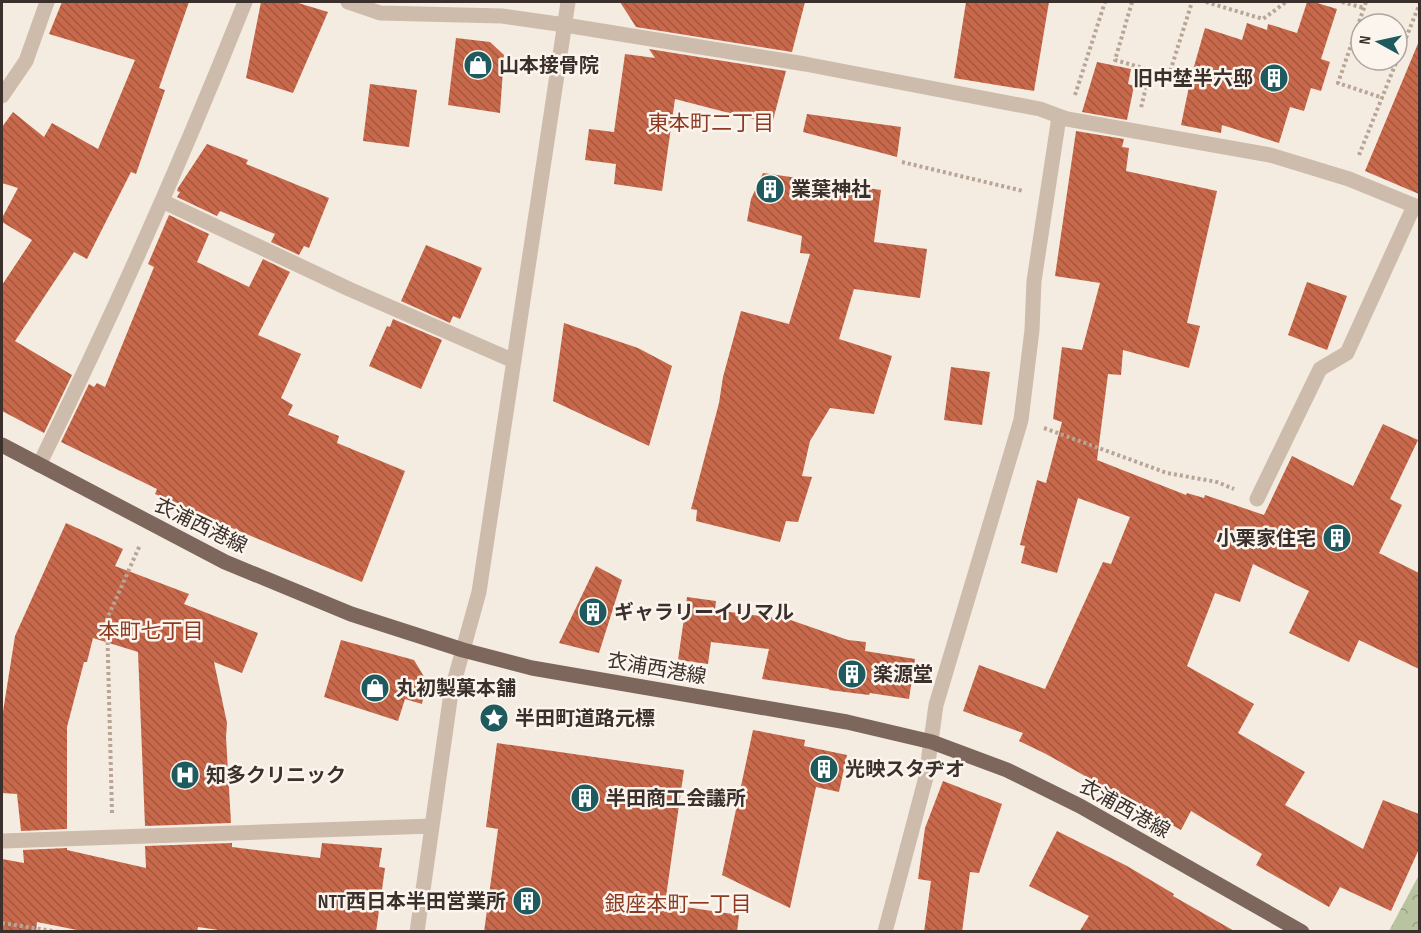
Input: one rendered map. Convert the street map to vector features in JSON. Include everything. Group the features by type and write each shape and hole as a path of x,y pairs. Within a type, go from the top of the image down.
{"main road":[{"name":"衣浦西港線","path":"2,445 225,562 351,614 463,650 532,668 847,722 932,742 1007,770 1080,806 1302,932"}],"street":[{"path":"2,96 26,61 47,2"},
{"path":"39,465 74,396 162,201 245,2"},
{"path":"348,2 380,13 502,16 565,25 829,69 1040,109 1063,118 1270,155 1349,179 1417,207 1347,353 1320,369 1257,499"},
{"path":"417,932 451,693 479,592 568,2"},
{"path":"885,932 926,777 936,705 1021,420 1032,330 1034,281 1047,196 1063,118"},
{"path":"162,201 349,289 514,361"},
{"path":"2,842 432,826"}],"path":[{"path":"1063,118 1105,2"},
{"path":"1132,2 1114,60 1169,75 1192,2"},
{"path":"1206,2 1263,19 1286,2"},
{"path":"1342,2 1364,8"},
{"path":"1366,2 1338,83 1383,98"},
{"path":"1349,179 1419,3"},
{"path":"1136,132 1150,70"},
{"path":"902,162 1047,196"},
{"path":"1021,420 1167,473 1217,482 1257,499"},
{"path":"112,837 107,618 149,523"},
{"path":"2,922 58,932"}],"green space":[{"path":"1419,875 1419,931 1389,931"}],"building":[{"path":"62,2 189,2 159,88 165,90 136,174 131,172 87,259 74,252 15,341 72,375 44,433 2,411 2,285 32,240 2,222 18,188 2,183 2,127 13,112 44,137 52,123 98,149 135,60 49,34"},
{"path":"261,2 295,2 328,12 293,93 246,78"},
{"path":"620,2 805,2 792,52 636,27"},
{"path":"966,2 1049,2 1034,91 954,78"},
{"name":"旧中埜半六邸","path":"1307,2 1337,9 1321,59 1330,62 1321,91 1311,88 1304,111 1290,107 1279,143 1222,125 1221,133 1181,125 1191,77 1205,28 1242,40 1247,23 1267,30 1268,24 1297,33"},
{"path":"456,38 490,42 504,55 500,113 448,105"},
{"path":"1419,41 1419,194 1365,171 1406,72 1409,72 1409,65"},
{"path":"649,49 786,71 772,124 675,99 662,191 614,184 616,164 585,160 589,129 614,132 625,54 655,58"},
{"path":"1097,62 1131,69 1128,84 1134,86 1127,120 1082,112"},
{"path":"370,84 417,90 409,147 363,141"},
{"path":"807,114 901,127 897,157 803,132"},
{"path":"1076,131 1124,139 1122,147 1129,148 1126,171 1217,191 1187,323 1200,326 1189,368 1123,350 1121,375 1108,374 1097,460 1186,495 1187,493 1204,498 1205,495 1264,515 1292,456 1353,486 1383,424 1418,440 1390,499 1402,505 1379,553 1419,573 1419,669 1359,640 1349,662 1289,633 1309,591 1253,564 1240,602 1215,593 1187,666 1254,704 1238,733 1305,772 1285,805 1363,849 1383,800 1419,814 1419,849 1391,911 1340,887 1329,907 1256,865 1262,854 1191,811 1181,830 1019,741 1023,733 963,711 979,665 1045,689 1103,562 1111,564 1130,517 1078,498 1057,573 1021,563 1025,546 1020,545 1037,480 1046,483 1062,422 1053,419 1062,347 1082,350 1100,283 1055,276"},
{"path":"207,144 248,160 246,164 329,198 309,248 304,246 299,255 271,242 275,234 220,211 217,216 177,197 180,192 177,191 178,188"},
{"path":"763,173 881,190 874,242 927,249 920,298 854,289 839,339 892,356 874,414 830,408 810,441 802,476 812,477 798,522 786,521 780,542 696,521 697,510 691,509 741,311 789,324 810,254 800,253 802,236 747,221 751,199"},
{"path":"169,215 209,234 197,262 249,287 263,259 290,272 258,335 301,354 281,398 293,405 288,415 339,436 337,443 405,471 362,582 193,512 155,494 157,489 61,442 89,384 94,387 97,383 105,387 154,267 148,264"},
{"path":"426,245 482,268 460,319 453,316 450,323 401,301"},
{"path":"1307,282 1347,296 1327,350 1288,335"},
{"path":"393,319 442,340 421,389 369,366 387,326 390,327"},
{"path":"564,323 638,348 672,366 649,446 553,401"},
{"path":"951,367 990,372 982,425 944,420"},
{"path":"66,523 123,549 115,566 189,594 184,604 258,633 242,673 214,662 227,723 231,823 145,826 138,652 93,638 87,662 84,662 67,727 67,829 21,831 17,794 2,793 2,718 15,636"},
{"name":"ギャラリーイリマル","path":"596,566 622,580 599,653 559,643"},
{"path":"687,597 716,601 715,610 775,618 776,615 848,640 866,642 865,651 915,659 909,699 829,690 762,679 769,649 711,642 708,664 678,660"},
{"name":"丸初製菓本舗","path":"341,640 414,660 426,680 422,704 405,699 398,721 324,697"},
{"path":"753,730 805,740 804,746 847,755 839,792 816,787 790,908 722,875"},
{"path":"497,743 684,770 665,904 739,915 737,932 484,932 498,829 486,827"},
{"path":"943,781 1002,804 979,873 970,872 962,932 924,932 931,881 918,879 925,828"},
{"path":"1057,831 1127,866 1174,894 1173,896 1236,932 1079,932 1089,916 1029,886"},
{"path":"232,843 232,847 320,858 322,843 382,848 379,867 385,868 376,932 232,932 198,927 197,932 87,932 37,922 36,932 2,932 2,859 24,863 23,850 67,848 67,850 146,868 145,846"}],"place":[{"name":"山本接骨院","path":"478,65"},
{"name":"旧中埜半六邸","path":"1274,78"},
{"name":"業葉神社","path":"770,189"},
{"name":"小栗家住宅","path":"1337,538"},
{"name":"ギャラリーイリマル","path":"593,612"},
{"name":"楽源堂","path":"852,674"},
{"name":"丸初製菓本舗","path":"375,688"},
{"name":"半田町道路元標","path":"494,718"},
{"name":"光映スタヂオ","path":"824,769"},
{"name":"知多クリニック","path":"185,775"},
{"name":"半田商工会議所","path":"585,798"},
{"name":"NTT西日本半田営業所","path":"527,901"}],"district":[{"name":"東本町二丁目","path":"711,123"},
{"name":"本町七丁目","path":"151,631"},
{"name":"銀座本町一丁目","path":"678,904"}]}
